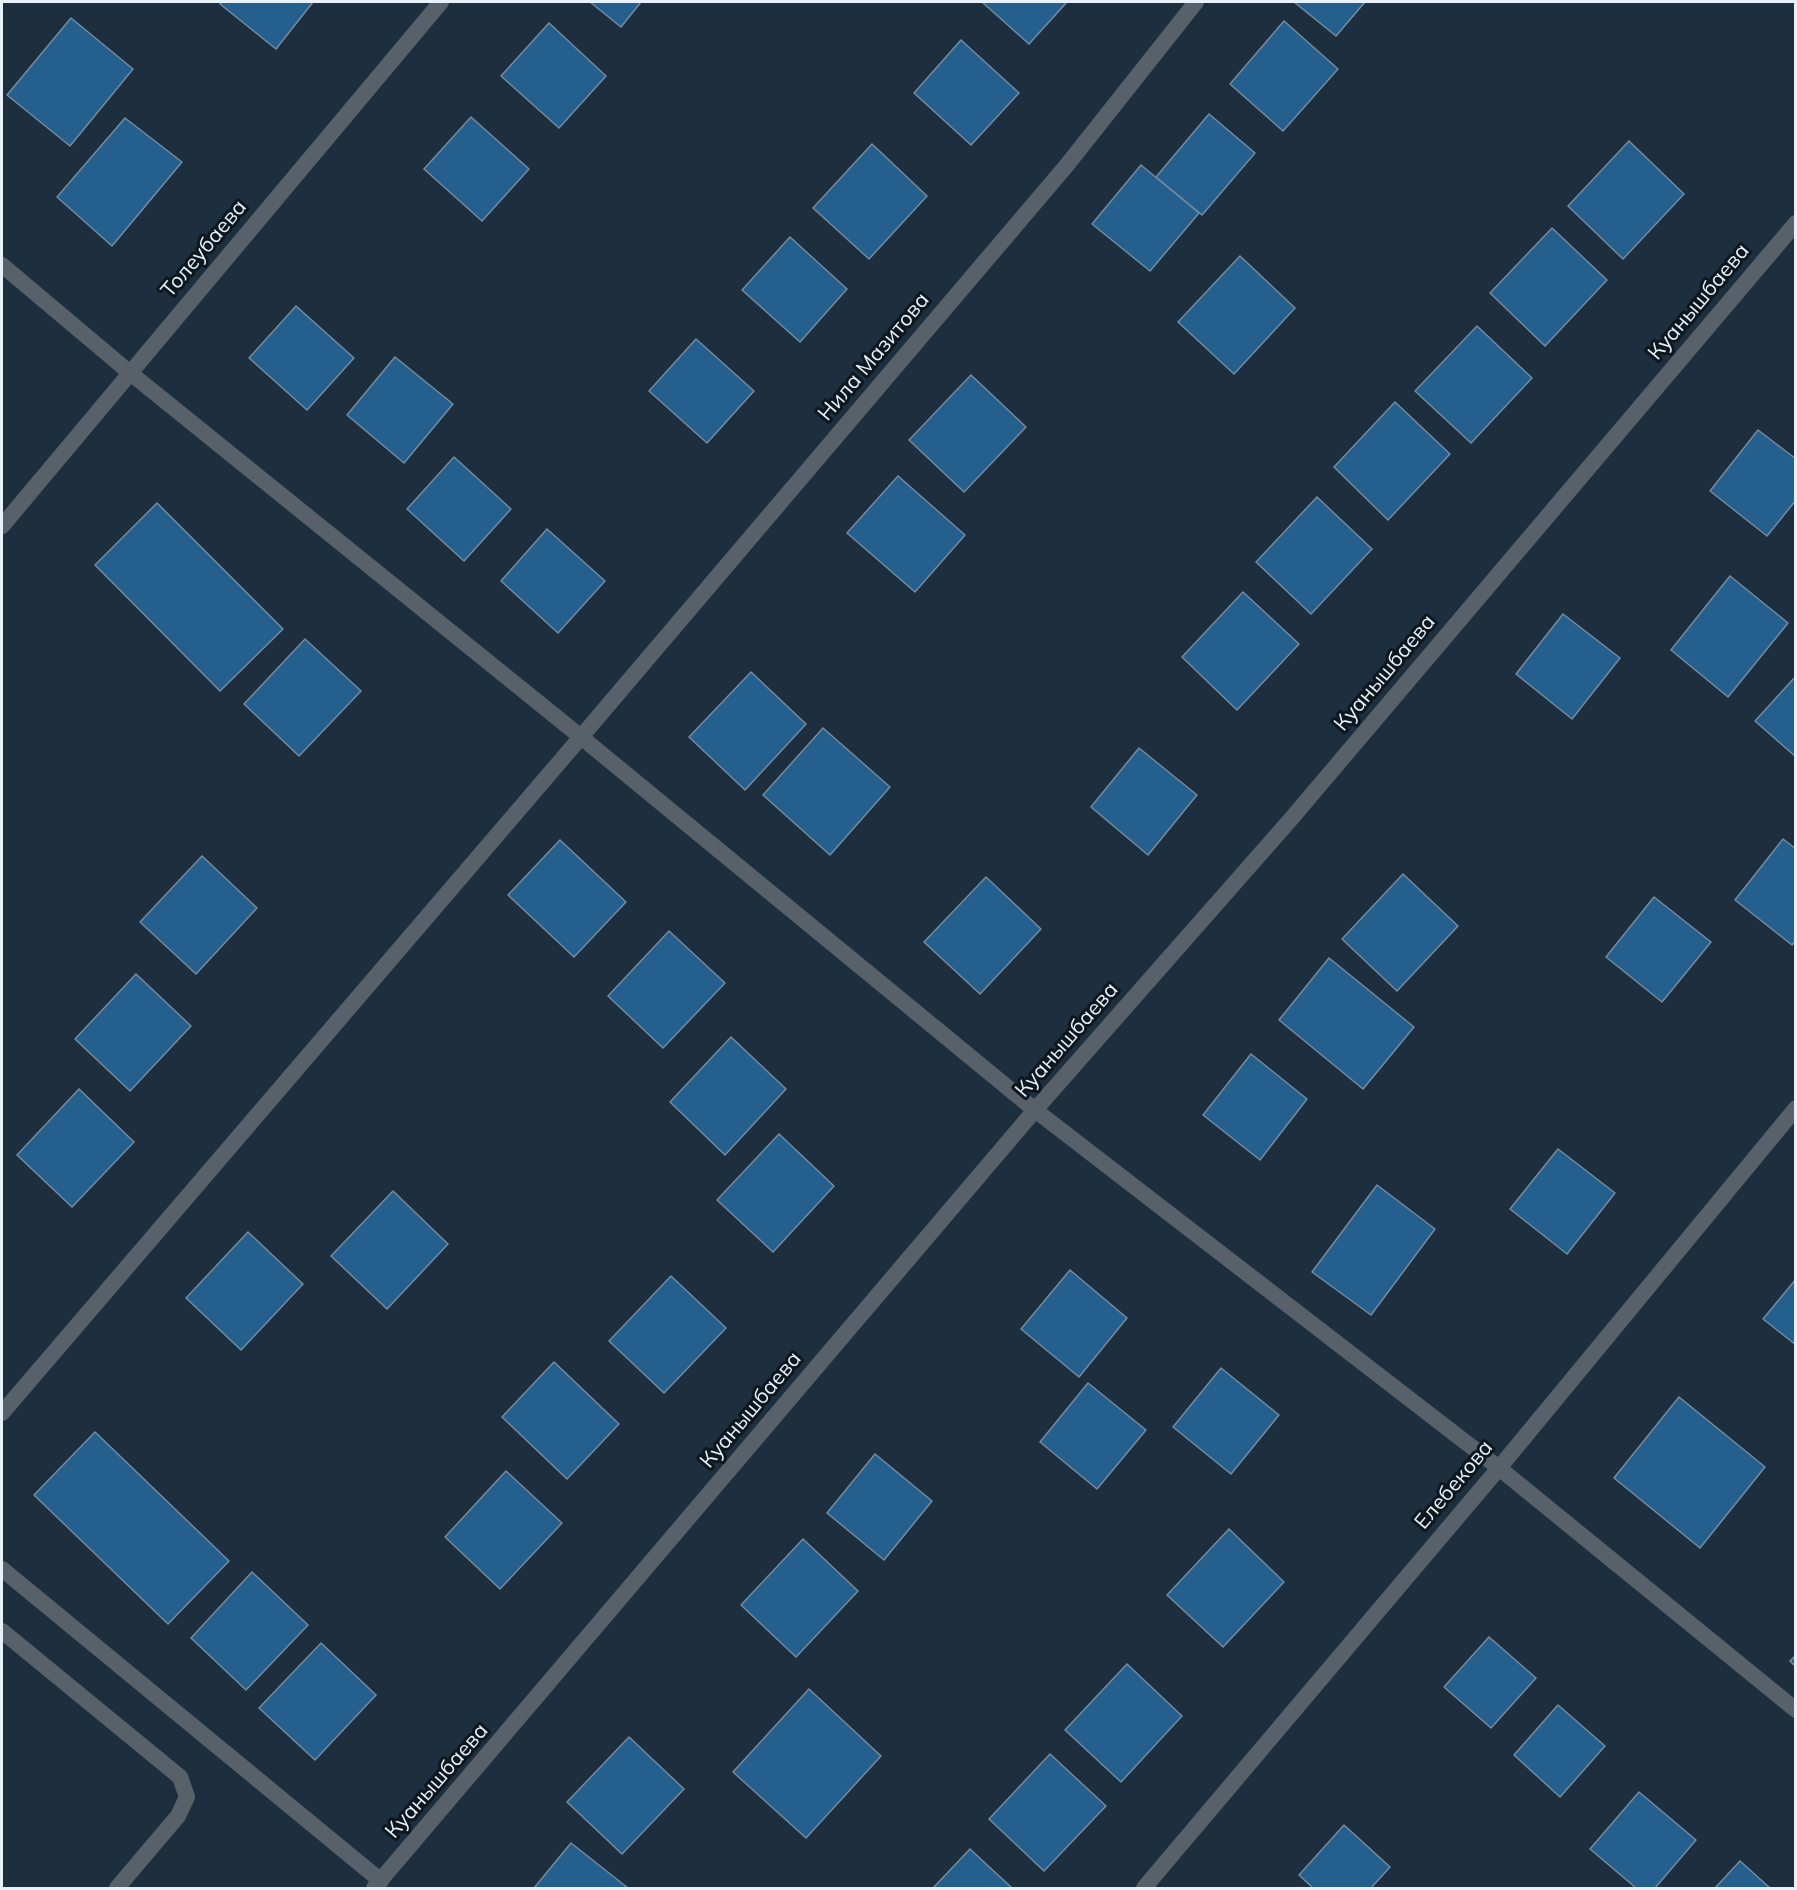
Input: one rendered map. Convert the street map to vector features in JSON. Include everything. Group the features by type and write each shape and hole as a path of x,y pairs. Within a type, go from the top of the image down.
{"street":[{"name":"Толеубаева","path":"2,526 441,2"},
{"name":"Нила Мазитова","path":"2,1413 1067,165 1196,2"},
{"name":"Куанышбаева","path":"377,1885 1035,1110 1298,811 1796,223"},
{"path":"2,265 129,372 581,737 1035,1110 1499,1468 1796,1710"},
{"name":"Елебекова","path":"1144,1888 1499,1468 1796,1108"},
{"path":"2,1569 377,1885"},
{"path":"2,1631 180,1777 187,1797 178,1816 117,1888"}],"building":[{"path":"222,2 313,2 276,49 220,4"},
{"path":"590,2 641,2 621,27"},
{"path":"982,2 1067,2 1029,44"},
{"path":"1294,2 1365,2 1336,36"},
{"path":"71,18 133,69 70,146 7,95"},
{"path":"1284,21 1338,69 1283,131 1230,84"},
{"path":"549,23 606,76 559,128 501,76"},
{"path":"961,40 1019,93 971,145 914,93"},
{"path":"1209,114 1255,153 1202,215 1156,177"},
{"path":"471,117 529,169 482,221 424,169"},
{"path":"125,118 182,162 112,246 57,197"},
{"path":"1629,141 1684,194 1623,259 1568,206"},
{"path":"872,144 927,196 869,259 813,208"},
{"path":"1141,165 1199,213 1150,271 1092,224"},
{"path":"1552,228 1607,280 1545,346 1490,293"},
{"path":"790,237 847,289 800,342 742,290"},
{"path":"1240,256 1295,308 1234,374 1178,322"},
{"path":"296,306 354,358 307,410 249,358"},
{"path":"1477,326 1532,378 1471,443 1415,391"},
{"path":"696,339 754,391 707,443 649,391"},
{"path":"395,357 453,404 404,463 347,415"},
{"path":"971,375 1026,427 964,492 909,440"},
{"path":"1395,402 1450,454 1388,520 1334,467"},
{"path":"1758,430 1796,459 1796,500 1767,536 1710,491"},
{"path":"454,457 511,509 464,561 407,509"},
{"path":"898,476 965,535 915,592 847,533"},
{"path":"1317,497 1372,549 1311,614 1256,562"},
{"path":"157,503 283,629 220,691 95,565"},
{"path":"547,529 605,581 558,633 501,581"},
{"path":"1730,576 1788,623 1728,697 1671,650"},
{"path":"1243,592 1299,644 1237,710 1182,657"},
{"path":"1563,614 1620,658 1572,719 1516,674"},
{"path":"305,639 361,691 299,756 244,704"},
{"path":"751,672 806,724 745,790 689,737"},
{"path":"1796,676 1796,757 1755,721"},
{"path":"823,728 890,787 830,855 763,795"},
{"path":"1139,748 1197,795 1148,855 1091,807"},
{"path":"1783,839 1796,849 1796,940 1792,945 1735,900"},
{"path":"560,840 626,902 574,957 508,895"},
{"path":"202,856 257,908 196,974 140,922"},
{"path":"1403,874 1458,926 1397,991 1342,939"},
{"path":"986,877 1041,929 980,994 924,942"},
{"path":"1654,897 1711,942 1662,1002 1606,957"},
{"path":"669,931 725,983 663,1048 608,996"},
{"path":"1329,958 1414,1027 1363,1089 1279,1020"},
{"path":"136,974 191,1026 130,1091 75,1039"},
{"path":"731,1037 786,1089 725,1155 670,1102"},
{"path":"1251,1054 1307,1099 1260,1160 1203,1115"},
{"path":"79,1089 134,1142 72,1207 17,1155"},
{"path":"779,1134 834,1186 773,1252 717,1200"},
{"path":"1558,1149 1615,1193 1567,1254 1510,1209"},
{"path":"1377,1185 1435,1229 1371,1315 1312,1272"},
{"path":"393,1191 448,1244 387,1309 331,1256"},
{"path":"248,1232 303,1284 241,1350 186,1298"},
{"path":"1070,1270 1127,1318 1079,1377 1021,1329"},
{"path":"671,1276 726,1328 664,1393 609,1341"},
{"path":"1796,1279 1796,1345 1763,1319"},
{"path":"554,1362 619,1424 567,1479 502,1417"},
{"path":"1221,1368 1279,1415 1231,1474 1173,1427"},
{"path":"1088,1383 1146,1430 1097,1489 1040,1442"},
{"path":"1679,1397 1765,1467 1700,1548 1614,1478"},
{"path":"95,1432 229,1561 168,1624 34,1495"},
{"path":"875,1454 932,1501 884,1560 827,1513"},
{"path":"506,1471 562,1523 500,1589 445,1537"},
{"path":"1229,1529 1284,1582 1223,1647 1167,1595"},
{"path":"803,1539 858,1591 796,1657 741,1605"},
{"path":"252,1572 308,1625 246,1690 191,1638"},
{"path":"1489,1637 1536,1678 1491,1728 1444,1687"},
{"path":"321,1643 376,1695 315,1760 259,1708"},
{"path":"1796,1655 1796,1667 1790,1661"},
{"path":"1127,1664 1182,1716 1121,1782 1065,1730"},
{"path":"809,1689 881,1756 806,1838 733,1772"},
{"path":"1558,1705 1605,1746 1560,1797 1514,1755"},
{"path":"629,1737 684,1789 622,1854 567,1802"},
{"path":"1050,1754 1106,1806 1044,1871 989,1819"},
{"path":"1639,1792 1696,1840 1655,1888 1636,1888 1590,1849"},
{"path":"1344,1825 1390,1867 1371,1888 1313,1888 1299,1875"},
{"path":"571,1843 628,1888 534,1888"},
{"path":"970,1849 1012,1888 933,1888"},
{"path":"1740,1861 1770,1888 1715,1888"}]}
